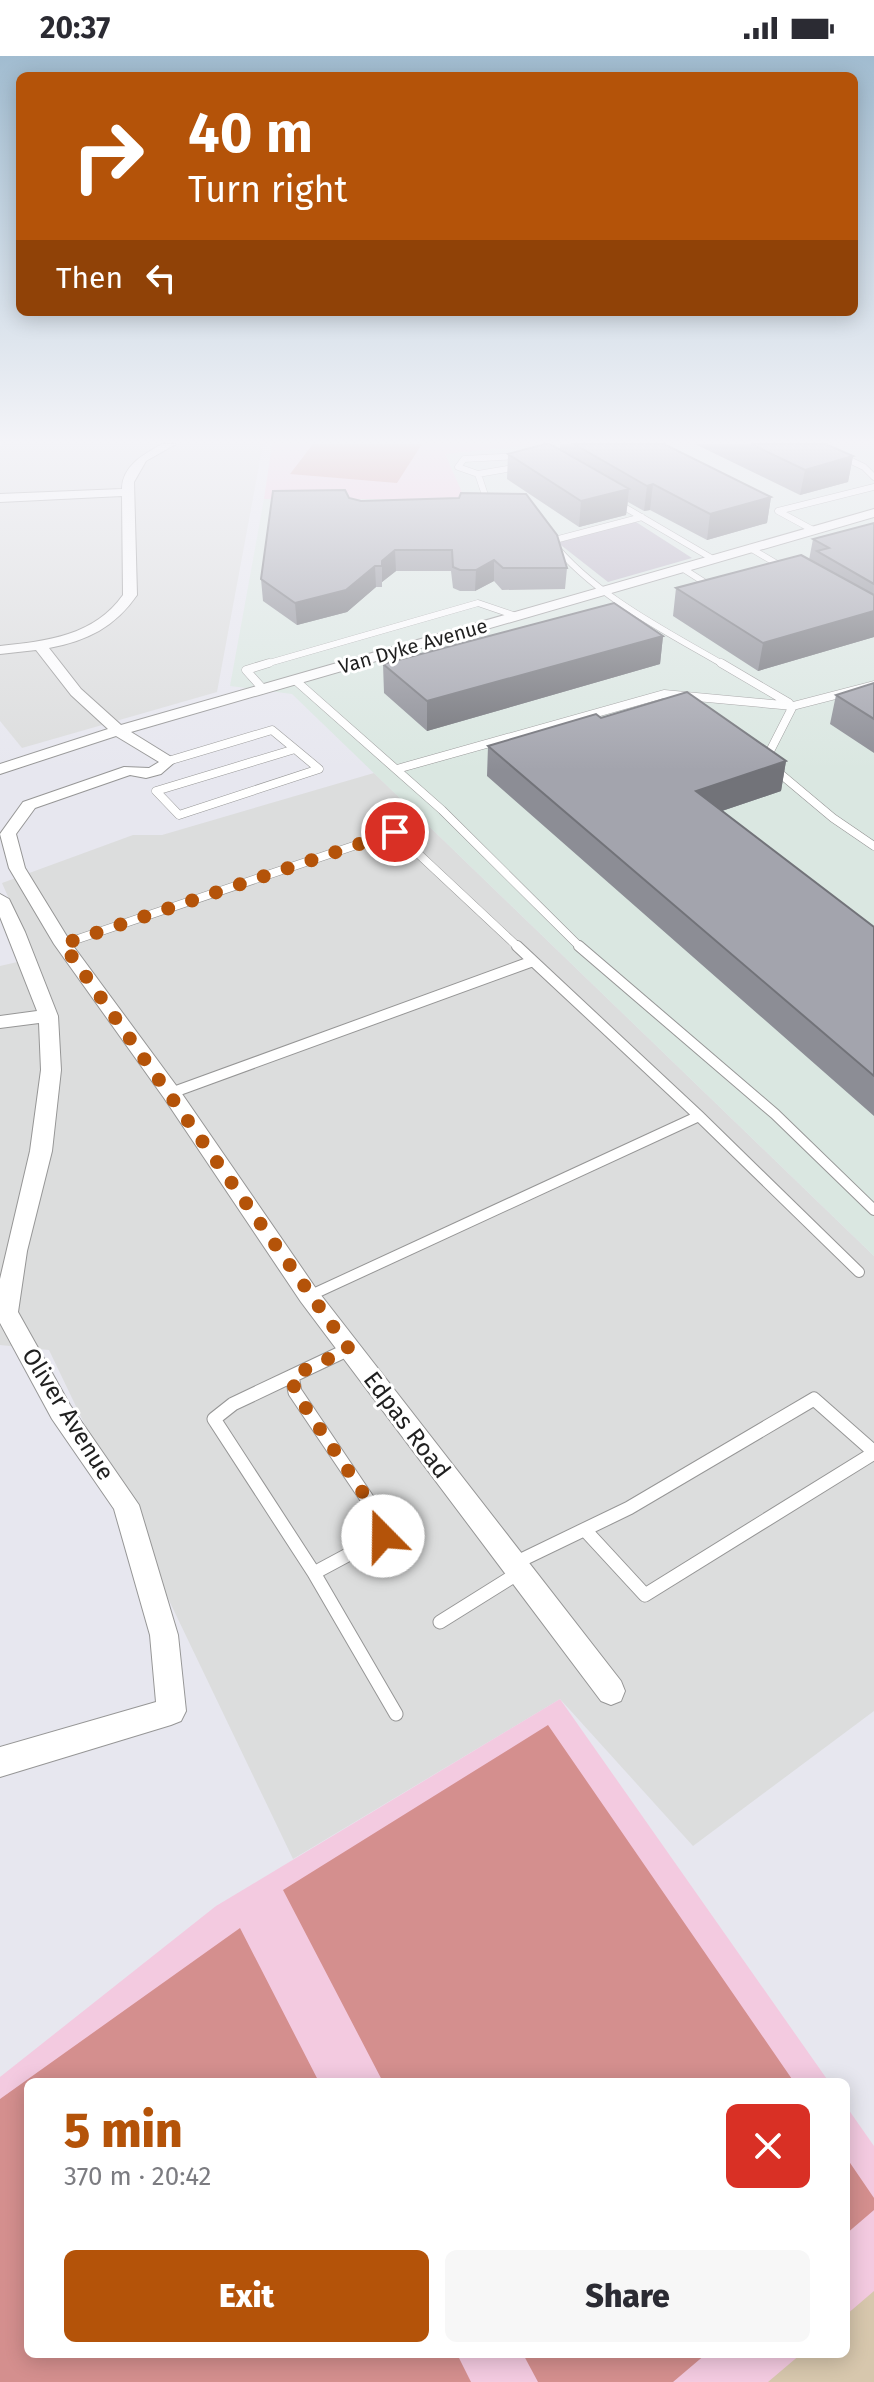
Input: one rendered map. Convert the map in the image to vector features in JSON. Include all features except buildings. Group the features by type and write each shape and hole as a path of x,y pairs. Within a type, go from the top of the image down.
{"street":[{"path":"0,650 41,647 105,624 125,605 130,595 130,553"},
{"name":"Van Dyke Avenue","path":"0,769 118,731 735,553"},
{"path":"41,647 76,692 118,731 168,761"},
{"path":"118,731 130,770"},
{"name":"Edpas Road","path":"168,761 155,772 130,770 29,805 8,834 17,868 63,944 171,1093 309,1296 611,1691"},
{"name":"Oliver Avenue","path":"0,899 48,1016 51,1070 48,1110 3,1312 61,1412 126,1505 164,1635 171,1711 0,1762"},
{"path":"0,1022 48,1016"}],"lane":[{"path":"561,553 604,591 793,706"},
{"path":"702,553 713,559"},
{"path":"757,553 793,574"},
{"path":"779,566 794,562"},
{"path":"682,568 717,590"},
{"path":"705,594 732,586"},
{"path":"263,689 246,670 478,603 516,616"},
{"path":"295,680 397,769 569,938 775,1114 874,1210"},
{"path":"397,769 664,694 793,706 874,685"},
{"path":"793,706 765,761 833,818 874,846"},
{"path":"168,761 272,730 295,749 319,769 179,815 156,791 295,749"},
{"path":"63,944 395,832 699,1116 859,1272"},
{"path":"171,1093 533,961"},
{"path":"309,1296 699,1116"},
{"path":"349,1349 233,1404 214,1419 314,1573 396,1714"},
{"path":"292,1376 295,1392 382,1521 383,1536 314,1573"},
{"path":"440,1622 517,1568 585,1530 629,1508 814,1399 874,1452 645,1595 585,1530"}],"shaded area":[{"path":"0,553 243,553 217,692 22,748 0,721"},
{"path":"254,553 874,553 874,1256 292,694 230,686"},
{"path":"570,553 684,553 692,558 608,582"},
{"path":"374,773 874,1256 874,1711 693,1846 560,1699 293,1859 49,1350 0,1345 0,966 35,958 2,883 133,835 162,835"},
{"path":"560,1699 826,2078 24,2078 24,2358 850,2358 850,2112 874,2146 874,2382 0,2382 0,2077 216,1906"},
{"path":"548,1725 791,2078 381,2078 283,1890"},
{"path":"240,1928 317,2078 29,2078"},
{"path":"24,2082 24,2358 459,2358 471,2382 0,2382 0,2099"},
{"path":"850,2163 874,2198 874,2210 850,2231"},
{"path":"874,2291 874,2382 768,2382 796,2358 850,2358 850,2312"},
{"path":"525,2358 701,2358 673,2382 538,2382"}],"route":[{"path":"383,1536 382,1521 295,1392 292,1376 349,1349 63,944 395,832"}]}
